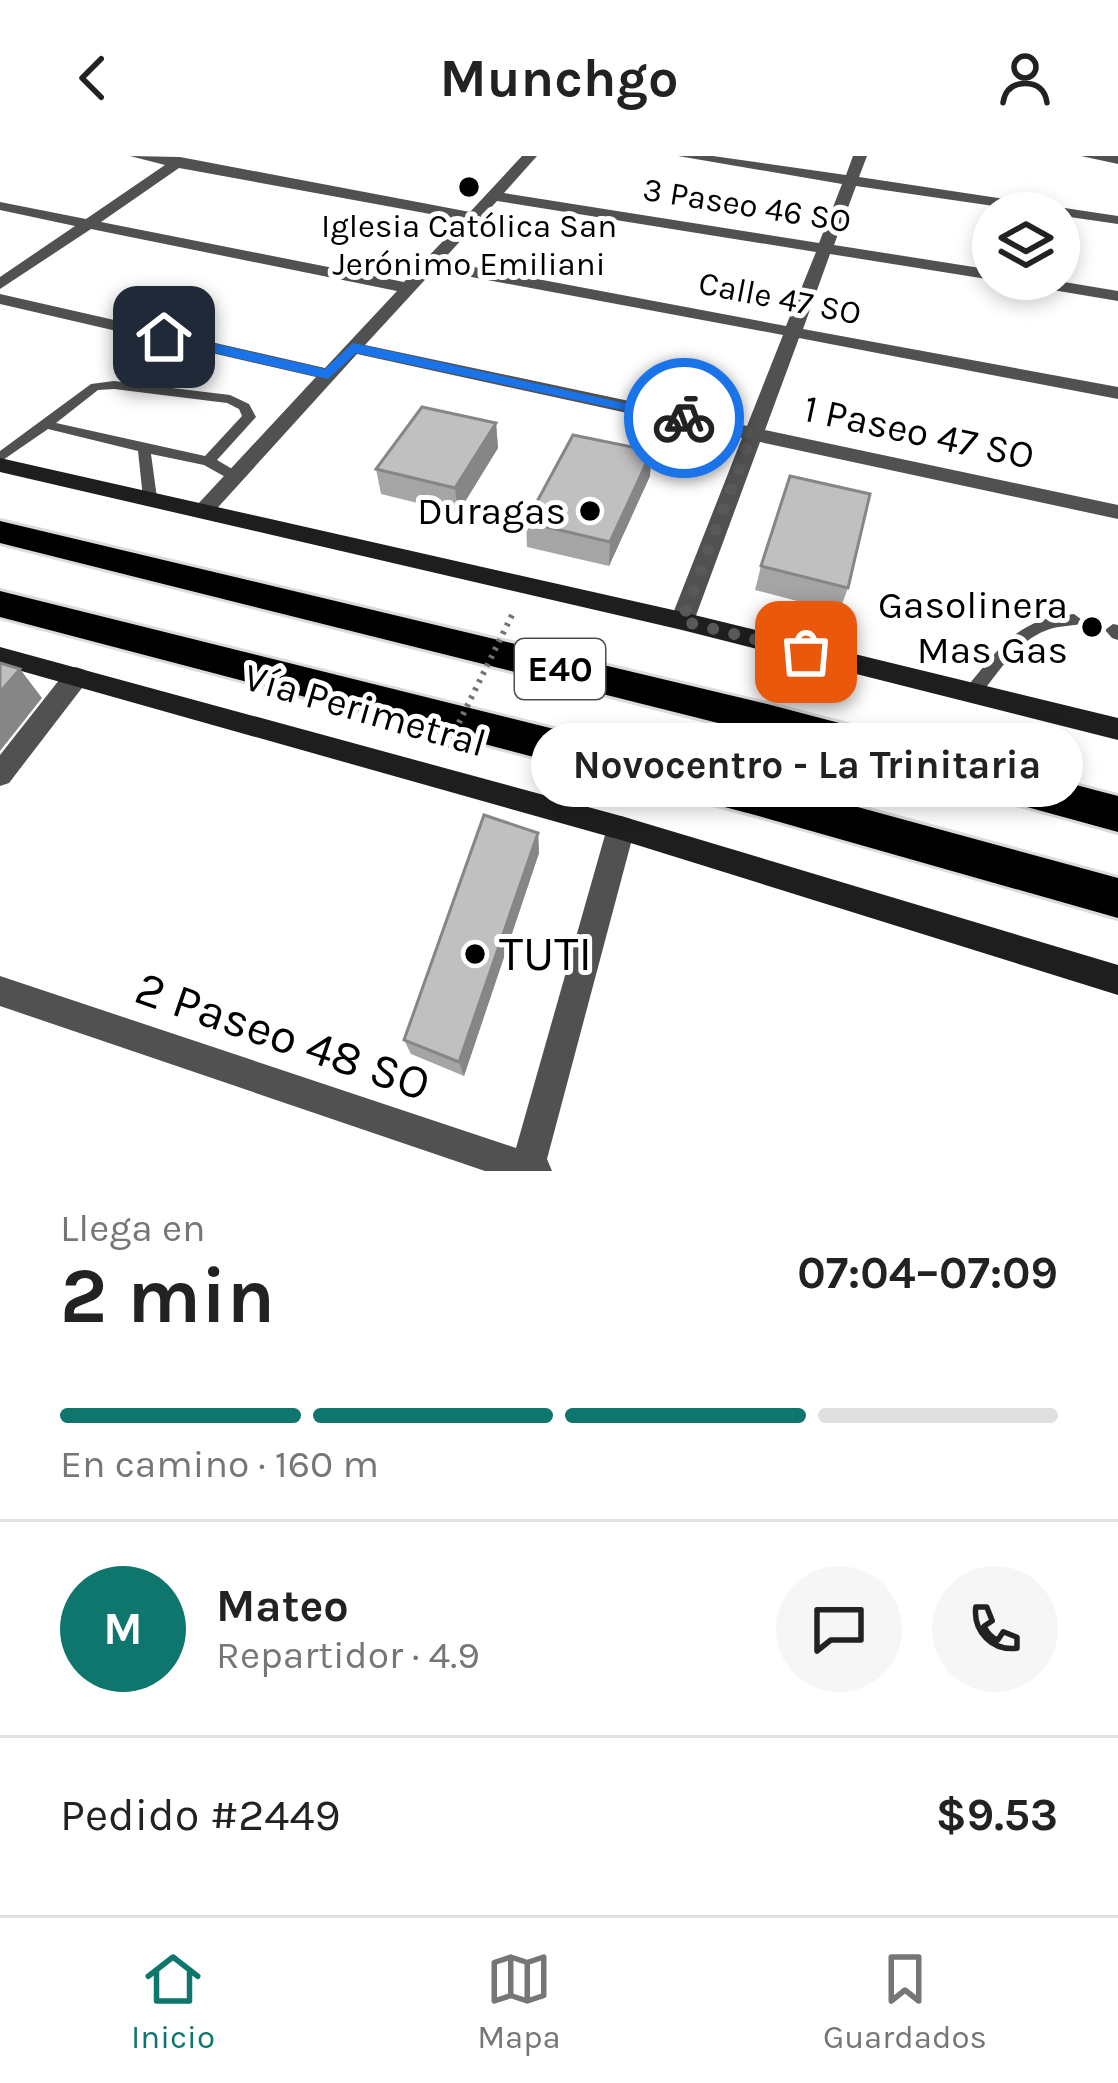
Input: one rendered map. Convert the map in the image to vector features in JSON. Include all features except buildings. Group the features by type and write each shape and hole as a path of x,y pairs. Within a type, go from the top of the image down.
{"highway":[{"name":"Vía Perimetral","path":"0,532 767,720 1118,814"},
{"name":"Vía Perimetral","path":"0,604 755,797 1118,898"},
{"path":"755,797 767,720"}],"street":[{"path":"137,156 182,160 473,217"},
{"path":"505,156 528,158"},
{"path":"685,156 1118,220"},
{"path":"682,621 860,156"},
{"path":"1088,156 1118,160"},
{"path":"204,510 528,158"},
{"path":"0,284 182,160"},
{"name":"3 Paseo 46 SO","path":"493,196 972,271"},
{"path":"0,206 408,288"},
{"name":"Calle 47 SO","path":"430,264 1118,393"},
{"path":"1080,290 1118,296"},
{"path":"0,299 328,374"},
{"name":"1 Paseo 47 SO","path":"353,348 1118,512"},
{"name":"E40","path":"0,462 682,621 1118,729"},
{"name":"Vía Perimetral","path":"0,656 621,828 1118,980"},
{"path":"0,775 76,676"},
{"path":"530,1170 621,828"},
{"name":"2 Paseo 48 SO","path":"0,991 530,1170"}],"lane":[{"path":"0,462 95,387 114,385 230,399 244,407 249,417 208,461"},
{"path":"44,424 208,461 234,476"},
{"path":"144,448 151,497"},
{"path":"972,693 1026,631 1042,621 1074,620"}],"path":[{"path":"447,747 514,611"}],"way so far":[{"path":"684,418 752,433 682,621 806,652"}],"place":[{"name":"Iglesia Católica San Jerónimo Emiliani","path":"469,187"},
{"name":"Duragas","path":"590,511"},
{"name":"Gasolinera Mas Gas","path":"1092,627"},
{"name":"Novocentro - La Trinitaria","path":"806,652"},
{"name":"TUTI","path":"475,954"}],"route":[{"path":"164,337 328,374 353,348 684,418"}]}
